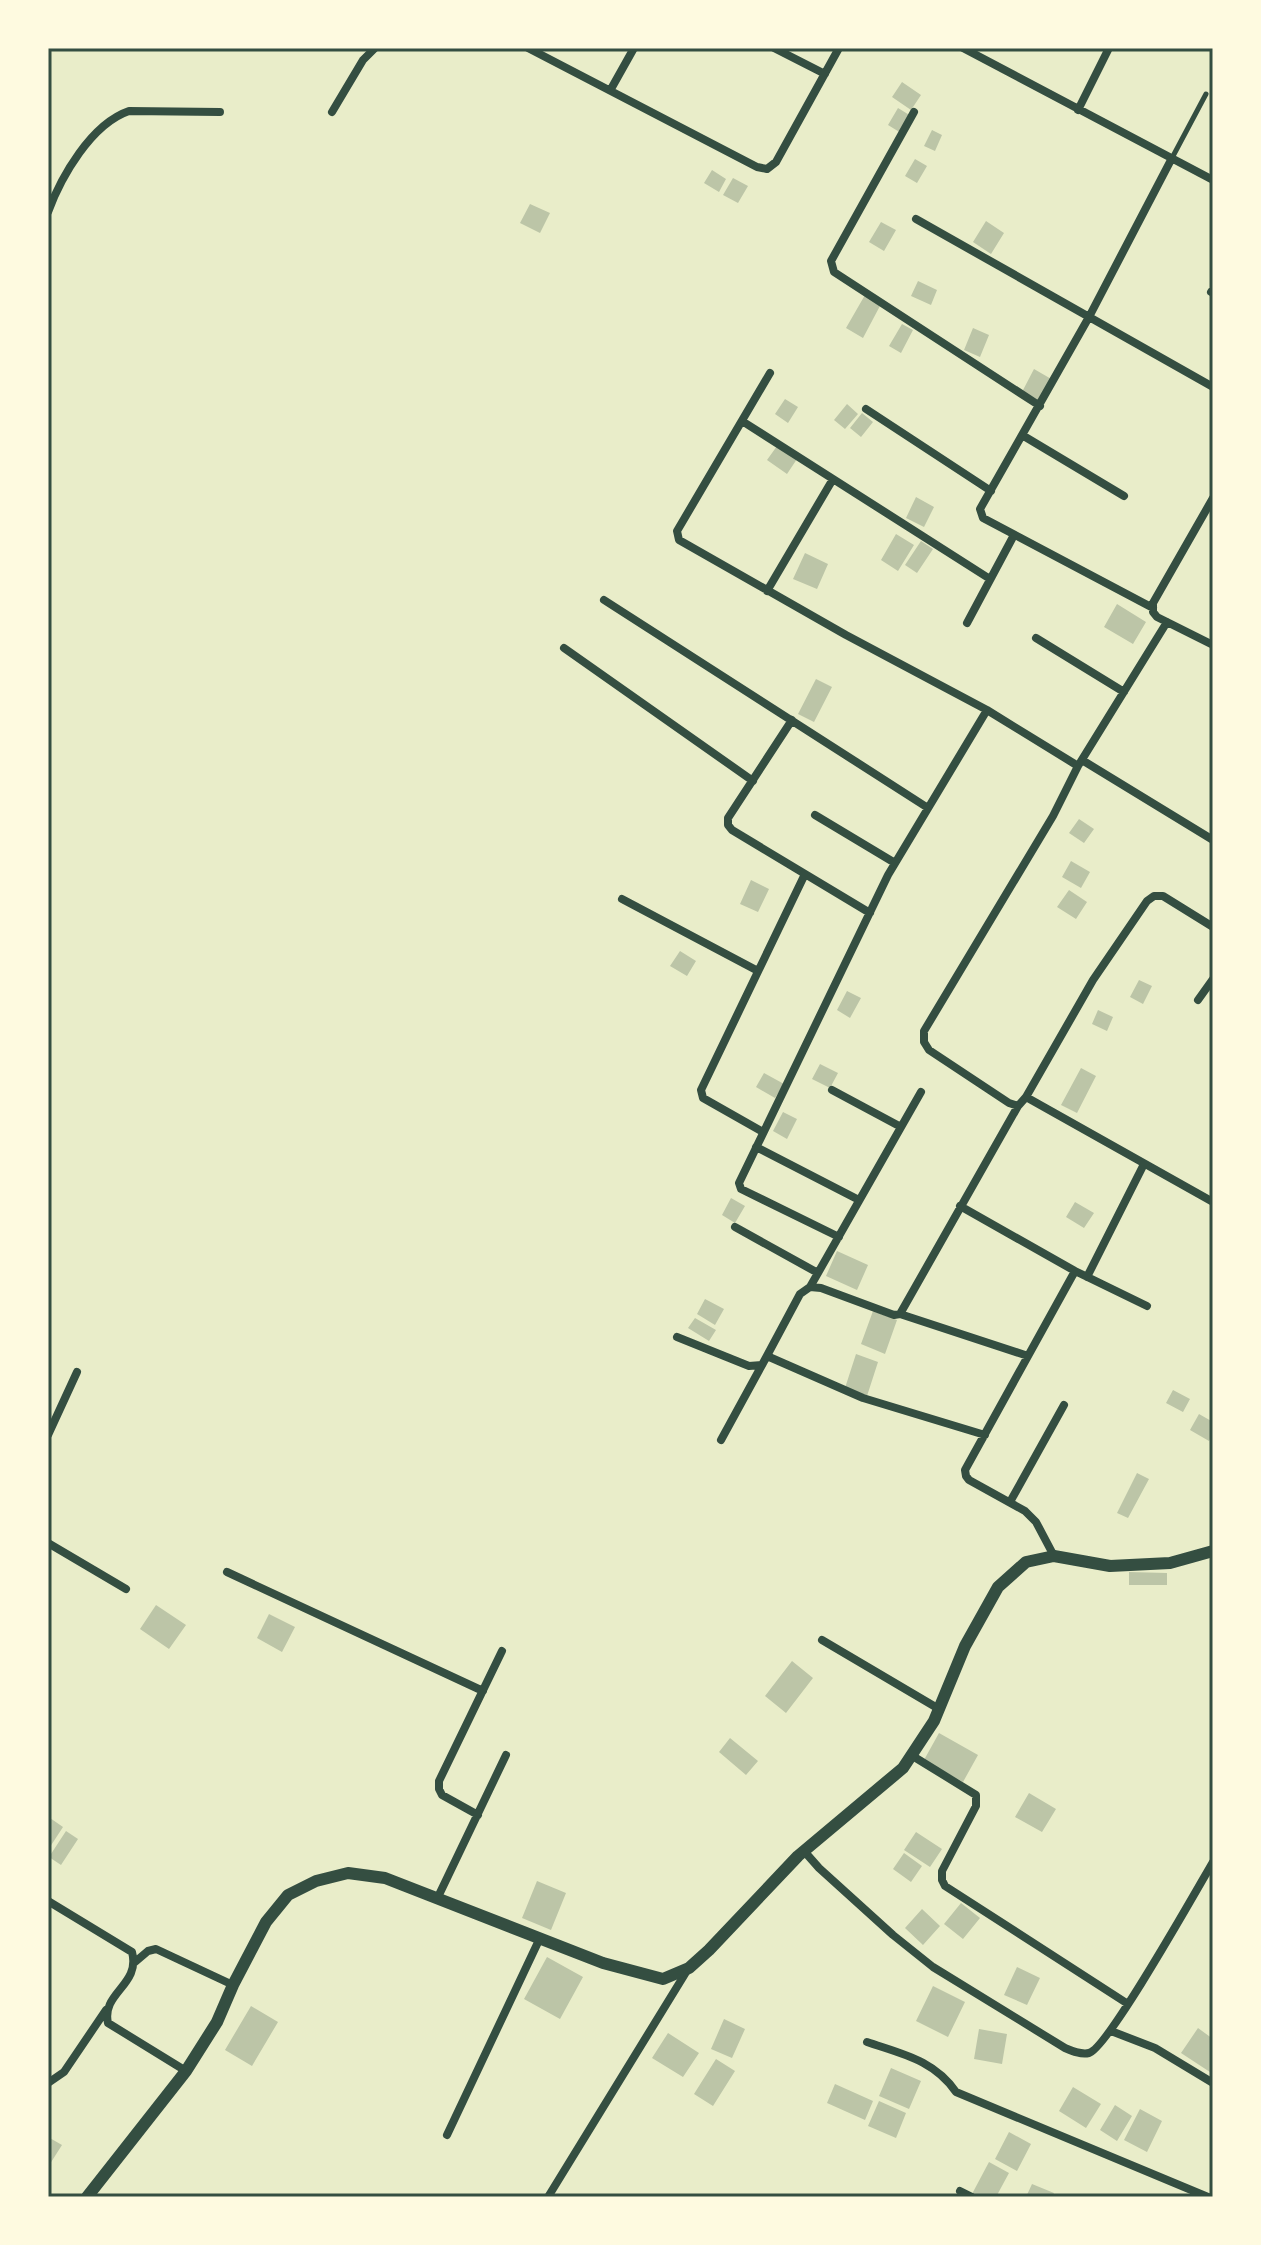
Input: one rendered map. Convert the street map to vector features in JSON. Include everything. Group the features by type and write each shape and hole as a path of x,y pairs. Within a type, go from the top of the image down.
{"street":[{"path":"332,112 363,60 375,48"},
{"path":"528,48 757,167 767,169 776,162 839,48"},
{"path":"611,89 634,48"},
{"path":"774,48 825,74"},
{"path":"963,48 1213,180"},
{"path":"1078,110 1109,48"},
{"path":"48,212 64,175 99,131 118,115 129,111 220,112"},
{"path":"914,112 831,261 831,267 834,272 1040,406"},
{"path":"1153,608 983,518 980,509 1089,317 1172,158"},
{"path":"916,219 1213,387"},
{"path":"770,373 677,531 679,540 987,710 1213,840"},
{"path":"866,409 991,491"},
{"path":"742,421 990,579"},
{"path":"1022,435 1124,496"},
{"path":"767,591 833,479"},
{"path":"1213,498 1153,603 1157,617 1213,645"},
{"path":"967,623 1014,535"},
{"path":"604,600 928,808"},
{"path":"1018,1106 929,1050 924,1042 924,1031 1053,816 1080,763 1167,622"},
{"path":"1036,638 1124,692"},
{"path":"564,648 753,781"},
{"path":"839,1237 741,1189 739,1183 895,863 987,710"},
{"path":"792,720 728,818 728,825 870,913"},
{"path":"815,815 895,863"},
{"path":"763,1132 703,1098 701,1090 805,874"},
{"path":"900,1314 1093,980 1147,901 1154,896 1163,896 1213,927"},
{"path":"622,899 758,971"},
{"path":"1198,1000 1213,979"},
{"path":"832,1090 901,1127"},
{"path":"721,1440 800,1294 810,1287 921,1092"},
{"path":"1026,1097 1213,1202"},
{"path":"756,1147 859,1200"},
{"path":"1087,1277 1144,1164"},
{"path":"960,1206 1075,1271 1147,1306"},
{"path":"735,1227 818,1273"},
{"path":"1054,1556 1036,1522 1025,1511 969,1480 965,1470 1075,1271"},
{"path":"810,1287 1028,1356"},
{"path":"677,1337 749,1366 762,1365"},
{"path":"767,1356 863,1398 985,1435"},
{"path":"48,1435 77,1372"},
{"path":"1010,1502 1064,1405"},
{"path":"48,1543 126,1589"},
{"path":"548,2197 689,1968 804,1851 903,1768 934,1721 965,1646 998,1587 1026,1562 1054,1556 1110,1566 1170,1563 1213,1551"},
{"path":"227,1572 483,1691"},
{"path":"822,1640 939,1709"},
{"path":"478,1815 442,1795 439,1781 502,1651"},
{"path":"437,1899 506,1755"},
{"path":"911,1755 976,1795 976,1806 942,1871 945,1886 1128,2004"},
{"path":"804,1851 893,1935 933,1967 1077,2053 1095,2050 1111,2031 1209,1879 1213,1862"},
{"path":"87,2197 186,2071 217,2022 266,1922 288,1895 316,1881 348,1873 385,1878 603,1963 663,1979 689,1968"},
{"path":"48,1901 126,1947 132,1952 135,1962"},
{"path":"447,2135 540,1938"},
{"path":"48,2083 64,2072 131,1975 135,1962 148,1951 156,1949 233,1985"},
{"path":"107,2008 108,2023 186,2071"},
{"path":"1111,2031 1155,2048 1213,2083"},
{"path":"867,2042 921,2061 947,2078 956,2092 1208,2197"},
{"path":"960,2191 972,2197"}],"lane":[{"path":"1172,158 1206,94"}],"building":[{"path":"902,82 921,95 911,110 892,97"},
{"path":"898,108 911,116 901,133 888,125"},
{"path":"932,130 942,135 935,151 924,146"},
{"path":"915,159 927,166 917,183 905,176"},
{"path":"712,170 726,179 719,192 704,183"},
{"path":"733,178 748,186 738,203 723,195"},
{"path":"530,204 550,213 540,233 520,223"},
{"path":"986,221 1004,233 991,254 973,242"},
{"path":"881,222 896,230 884,251 869,242"},
{"path":"918,281 937,290 931,305 911,296"},
{"path":"865,295 881,304 863,338 846,328"},
{"path":"902,324 913,330 901,353 889,346"},
{"path":"973,328 989,335 980,357 964,350"},
{"path":"1034,369 1053,380 1041,402 1022,392"},
{"path":"785,399 798,407 788,423 775,414"},
{"path":"847,404 858,414 845,429 834,420"},
{"path":"862,413 873,422 861,437 850,428"},
{"path":"777,446 797,459 787,474 767,460"},
{"path":"916,497 934,507 924,527 906,518"},
{"path":"896,534 914,545 898,571 881,560"},
{"path":"921,541 933,549 917,573 905,565"},
{"path":"805,553 828,564 817,589 793,579"},
{"path":"1117,604 1146,622 1133,644 1104,627"},
{"path":"816,679 832,687 814,722 798,714"},
{"path":"1079,819 1094,829 1084,843 1069,833"},
{"path":"1071,861 1090,872 1081,888 1062,877"},
{"path":"751,880 769,889 758,912 740,904"},
{"path":"1069,890 1087,902 1076,919 1057,907"},
{"path":"680,951 696,961 687,976 670,966"},
{"path":"1139,980 1152,986 1143,1004 1130,997"},
{"path":"847,991 861,998 850,1018 837,1010"},
{"path":"1098,1010 1113,1017 1107,1031 1092,1024"},
{"path":"820,1064 838,1073 830,1088 812,1079"},
{"path":"1081,1068 1096,1076 1077,1113 1061,1105"},
{"path":"764,1073 784,1084 775,1098 756,1087"},
{"path":"783,1112 797,1119 787,1139 773,1131"},
{"path":"731,1198 745,1206 735,1223 722,1215"},
{"path":"1075,1202 1094,1213 1084,1228 1066,1217"},
{"path":"837,1251 868,1265 857,1290 826,1276"},
{"path":"705,1299 724,1309 715,1325 697,1314"},
{"path":"873,1311 897,1320 885,1354 861,1344"},
{"path":"695,1318 716,1330 709,1341 688,1328"},
{"path":"856,1354 878,1362 867,1396 845,1388"},
{"path":"1173,1390 1190,1399 1183,1412 1166,1403"},
{"path":"1199,1414 1213,1422 1213,1434 1209,1441 1190,1430"},
{"path":"1137,1473 1149,1479 1128,1518 1117,1513"},
{"path":"1129,1572 1167,1573 1167,1585 1129,1585"},
{"path":"156,1605 186,1625 169,1649 140,1629"},
{"path":"269,1614 295,1627 282,1652 257,1638"},
{"path":"792,1661 813,1678 786,1713 765,1696"},
{"path":"939,1733 978,1755 963,1782 924,1760"},
{"path":"730,1738 758,1761 746,1775 719,1752"},
{"path":"1029,1793 1056,1809 1042,1832 1015,1817"},
{"path":"50,1818 63,1827 48,1850 48,1820"},
{"path":"66,1831 78,1839 61,1865 49,1857"},
{"path":"916,1832 942,1849 930,1867 904,1850"},
{"path":"904,1853 922,1866 911,1882 893,1869"},
{"path":"537,1881 566,1893 551,1930 522,1918"},
{"path":"961,1903 980,1918 963,1939 944,1924"},
{"path":"922,1909 940,1926 923,1945 905,1928"},
{"path":"547,1957 583,1977 560,2019 524,1999"},
{"path":"1017,1967 1040,1978 1027,2005 1004,1995"},
{"path":"933,1986 965,2002 948,2037 916,2021"},
{"path":"251,2006 278,2022 252,2066 225,2050"},
{"path":"724,2019 745,2029 732,2058 711,2049"},
{"path":"1198,2028 1213,2039 1213,2074 1181,2053"},
{"path":"979,2029 1007,2034 1002,2064 974,2059"},
{"path":"668,2033 699,2053 683,2077 652,2058"},
{"path":"716,2059 735,2071 713,2106 694,2094"},
{"path":"891,2068 921,2081 909,2109 879,2096"},
{"path":"835,2084 873,2101 865,2120 827,2103"},
{"path":"1073,2087 1101,2104 1086,2128 1059,2111"},
{"path":"879,2101 906,2113 896,2138 868,2126"},
{"path":"1115,2105 1132,2116 1117,2141 1100,2130"},
{"path":"1140,2109 1162,2121 1147,2152 1124,2140"},
{"path":"1009,2132 1031,2144 1017,2171 995,2159"},
{"path":"48,2137 62,2145 48,2167"},
{"path":"989,2162 1009,2173 996,2197 977,2197 972,2194"},
{"path":"1032,2184 1054,2193 1052,2197 1026,2197"}]}
